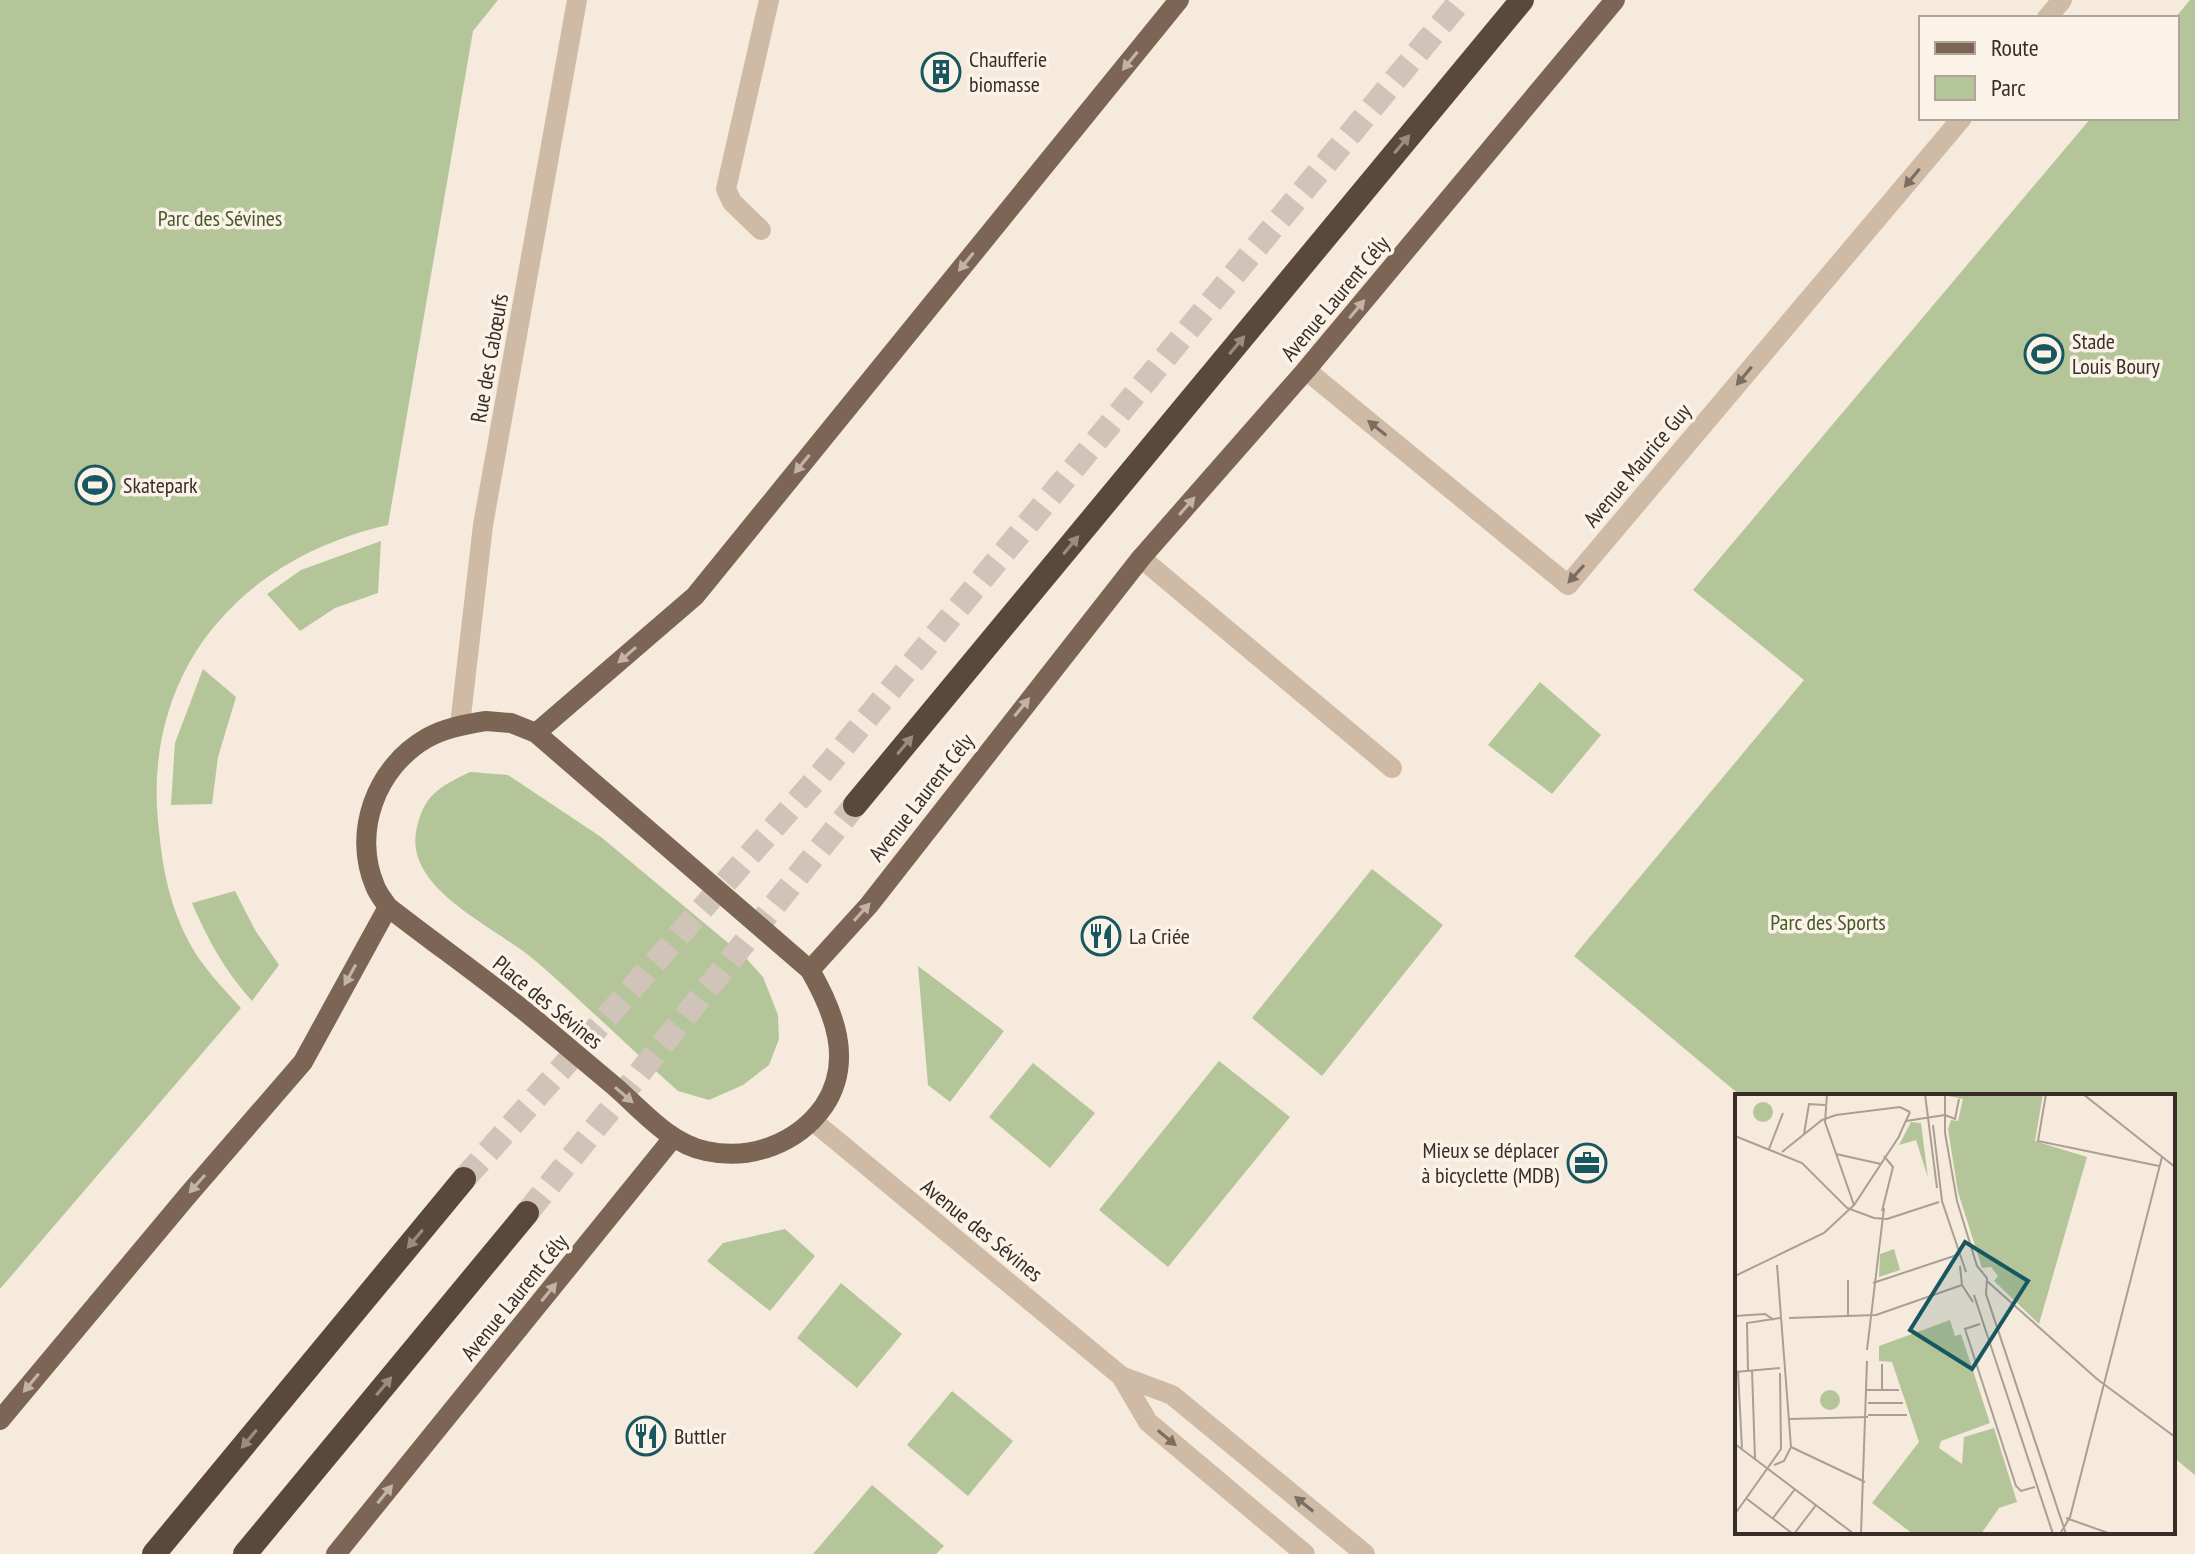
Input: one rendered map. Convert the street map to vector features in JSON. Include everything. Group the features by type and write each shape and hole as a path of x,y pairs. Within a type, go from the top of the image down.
{"highway":[{"path":"855,805 1522,0"},
{"path":"154,1554 464,1179"},
{"path":"245,1554 527,1213"}],"main road":[{"path":"536,733 695,596 1179,0"},
{"name":"Avenue Laurent Cély","path":"810,970 869,905 1141,558 1306,370 1615,0"},
{"path":"0,1420 303,1062 388,907 375,886 367,850 368,814 380,784 403,756 428,737 460,725 486,721 511,723 536,733 810,970 829,1002 839,1038 840,1068 830,1096 813,1121 787,1141 760,1150 736,1153 706,1151 673,1138"},
{"name":"Place des Sévines","path":"388,907 535,1020 673,1138"},
{"name":"Avenue Laurent Cély","path":"336,1554 673,1138"}],"street":[{"name":"Rue des Cabœufs","path":"460,725 483,525 577,0"},
{"path":"761,230 732,202 726,189 769,0"},
{"path":"2049,16 2062,0"},
{"name":"Avenue Maurice Guy","path":"1306,370 1568,585 1960,120"},
{"path":"1141,558 1392,768"},
{"name":"Avenue des Sévines","path":"813,1121 1121,1376 1172,1395 1365,1554"},
{"name":"Avenue des Sévines","path":"1121,1376 1148,1422 1305,1554"}],"green space":[{"name":"Parc des Sévines","path":"0,0 498,0 473,31 388,525 334,541 286,565 245,595 210,632 184,674 166,721 157,774 159,831 168,888 182,929 194,951 241,1008 0,1289"},
{"name":"Stade Louis Boury","path":"2190,0 2195,0 2195,1475 2175,1459 2175,1094 1739,1094 1574,956 1804,680 1693,590 2089,120 2179,120 2177,16"},
{"path":"381,541 378,593 335,608 300,631 267,594 301,570"},
{"path":"203,669 236,697 218,757 212,804 171,805 175,743"},
{"path":"1540,682 1601,735 1552,794 1488,745"},
{"path":"470,772 508,775 601,837 745,957 763,977 778,1015 779,1039 769,1065 743,1085 709,1100 678,1091 538,963 440,891 426,873 417,853 419,819 434,794 449,782"},
{"path":"1372,869 1443,925 1322,1076 1252,1018"},
{"path":"235,891 255,930 279,965 252,1001 218,955 192,903"},
{"path":"918,966 1004,1031 950,1102 928,1085"},
{"path":"1219,1061 1290,1117 1168,1267 1099,1210"},
{"path":"1033,1063 1095,1113 1050,1168 989,1117"},
{"path":"785,1229 815,1256 770,1311 707,1261 723,1243"},
{"path":"841,1283 902,1334 857,1388 797,1338"},
{"path":"952,1391 1013,1441 968,1496 907,1445"},
{"path":"872,1485 944,1546 936,1554 813,1554"}],"tunnel":[{"path":"464,1179 820,775 1461,0"},
{"path":"527,1213 855,805"}],"place":[{"name":"Chaufferie biomasse","path":"941,72"},
{"name":"Stade Louis Boury","path":"2044,354"},
{"name":"Skatepark","path":"95,485"},
{"name":"La Criée","path":"1101,936"},
{"name":"Mieux se déplacer à bicyclette (MDB)","path":"1587,1163"},
{"name":"Buttler","path":"646,1436"}],"park label":[{"name":"Parc des Sports","path":"1828,922"}]}
